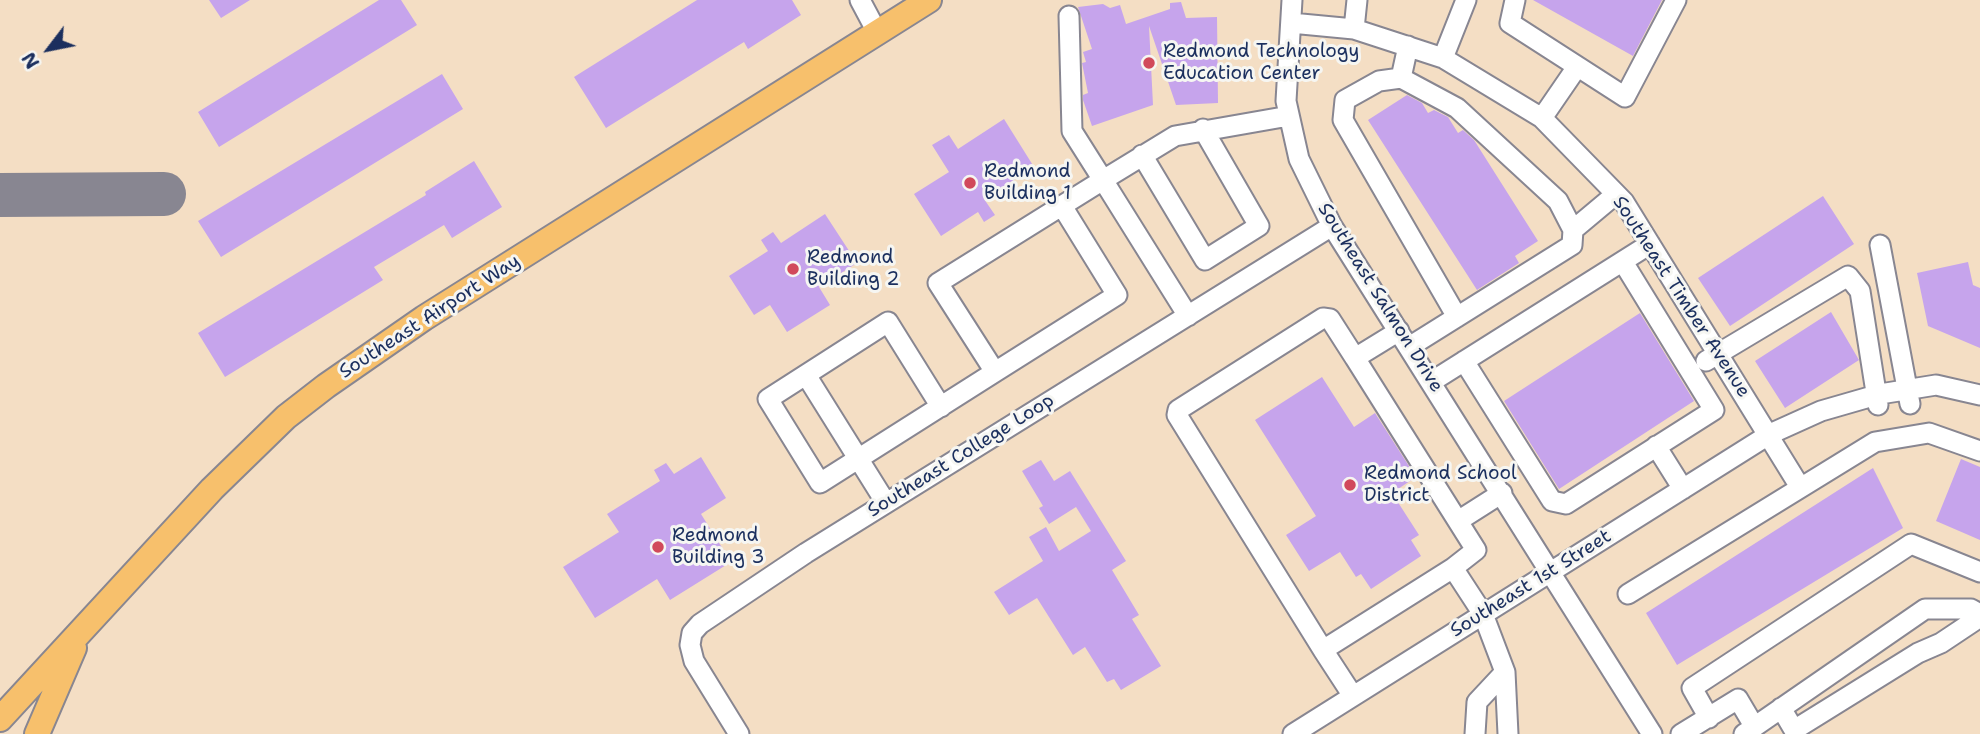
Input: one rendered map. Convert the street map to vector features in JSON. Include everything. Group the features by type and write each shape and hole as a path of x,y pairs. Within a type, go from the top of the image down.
{"main road":[{"name":"Southeast Airport Way","path":"0,719 212,489 286,417 326,386 424,318 929,0"},
{"path":"37,734 81,631"}],"street":[{"path":"860,0 877,32"},
{"name":"Southeast Salmon Drive","path":"1292,0 1286,102 1299,159 1332,226 1652,734"},
{"path":"1354,29 1357,0"},
{"path":"1443,58 1466,0"},
{"path":"1515,0 1510,23 1625,97 1676,0"},
{"path":"1069,16 1072,131 1188,316"},
{"name":"Southeast Timber Avenue","path":"1292,23 1354,29 1443,58 1542,118 1616,194 1770,434 1800,487"},
{"path":"1401,78 1408,46"},
{"path":"1542,118 1577,67"},
{"path":"1355,358 1457,317 1572,244 1573,230 1558,201 1457,108 1401,78 1379,82 1345,100 1343,120 1457,317"},
{"path":"995,372 938,283 1175,136 1289,116"},
{"path":"1142,155 1205,260 1259,226 1203,129"},
{"path":"1573,230 1616,194"},
{"path":"941,407 888,322 768,399 820,483 941,407 1117,295 1062,206"},
{"name":"Southeast College Loop","path":"739,734 694,661 690,645 692,633 716,610 1332,226"},
{"path":"1431,382 1650,244"},
{"path":"1880,245 1910,404"},
{"path":"1464,362 1552,501 1566,503 1714,410 1623,262"},
{"path":"1706,360 1848,276 1860,291 1878,408"},
{"path":"1323,650 1453,568 1476,550 1330,319 1324,318 1178,410 1177,415 1323,650 1353,696"},
{"path":"806,375 886,503"},
{"name":"Southeast 1st Street","path":"1293,734 1770,434 1821,411 1880,394 1936,385 1980,395"},
{"path":"1628,594 1875,442 1929,433 1980,451"},
{"path":"1656,446 1683,489"},
{"path":"1458,521 1502,493"},
{"path":"1709,718 1692,688 1911,544 1980,572"},
{"path":"1453,568 1483,614 1505,672 1507,734"},
{"path":"1681,734 1738,699 1749,730 1781,708 1925,609 1971,609 1980,615 1941,643 1918,653 1794,730 1781,708"},
{"path":"1475,734 1477,702 1505,672"}],"building":[{"path":"209,0 250,0 221,18"},
{"path":"379,0 401,0 417,25 219,147 198,112"},
{"path":"697,0 792,0 801,15 748,49 744,42 606,128 574,77"},
{"path":"1533,0 1662,0 1633,56"},
{"name":"Redmond Technology Education Center","path":"1181,2 1186,18 1217,17 1218,103 1176,105 1149,26 1153,105 1092,126 1083,100 1083,95 1088,93 1082,63 1086,62 1083,52 1092,49 1078,7 1103,4 1110,8 1120,5 1126,24 1170,9 1170,3"},
{"path":"442,74 463,109 221,257 198,221"},
{"path":"1407,95 1422,103 1428,113 1434,110 1448,117 1458,133 1463,130 1474,140 1538,241 1515,256 1519,263 1477,290 1368,120"},
{"name":"Redmond Building 1","path":"1004,119 1034,167 984,199 995,215 984,222 978,212 941,236 914,194 949,172 932,145 949,135 958,149"},
{"path":"474,161 502,207 452,238 444,225 374,267 383,280 225,377 198,333 426,195 425,192"},
{"path":"1823,196 1854,244 1730,326 1698,278"},
{"name":"Redmond Building 2","path":"825,214 857,263 819,287 830,305 787,332 770,305 754,315 729,276 768,251 761,240 773,232 781,243"},
{"path":"1968,262 1973,285 1980,288 1980,348 1928,326 1917,273"},
{"path":"1831,312 1859,360 1785,408 1755,361"},
{"path":"1640,313 1694,401 1559,489 1504,401"},
{"name":"Redmond School District","path":"1322,377 1354,427 1375,413 1416,477 1392,493 1419,535 1411,540 1421,556 1371,589 1361,574 1356,577 1340,552 1309,571 1286,535 1316,516 1255,420"},
{"name":"Redmond Building 3","path":"701,457 726,498 701,514 731,562 670,600 657,579 595,618 563,567 619,532 607,514 660,481 654,470 666,463 674,474"},
{"path":"1961,459 1980,467 1980,540 1936,521"},
{"path":"1041,460 1054,481 1070,471 1126,561 1112,570 1139,615 1132,619 1161,666 1121,690 1114,679 1107,682 1085,647 1073,655 1037,598 1009,615 994,592 1043,561 1029,537 1046,527 1059,551 1091,531 1076,507 1049,524 1039,508 1043,506 1022,471"},
{"path":"1873,468 1903,528 1677,665 1646,613"}],"taxiway":[{"path":"0,195 164,194"}],"place":[{"name":"Redmond Technology Education Center","path":"1149,63"},
{"name":"Redmond Building 1","path":"970,183"},
{"name":"Redmond Building 2","path":"793,269"},
{"name":"Redmond School District","path":"1350,485"},
{"name":"Redmond Building 3","path":"658,547"}]}
